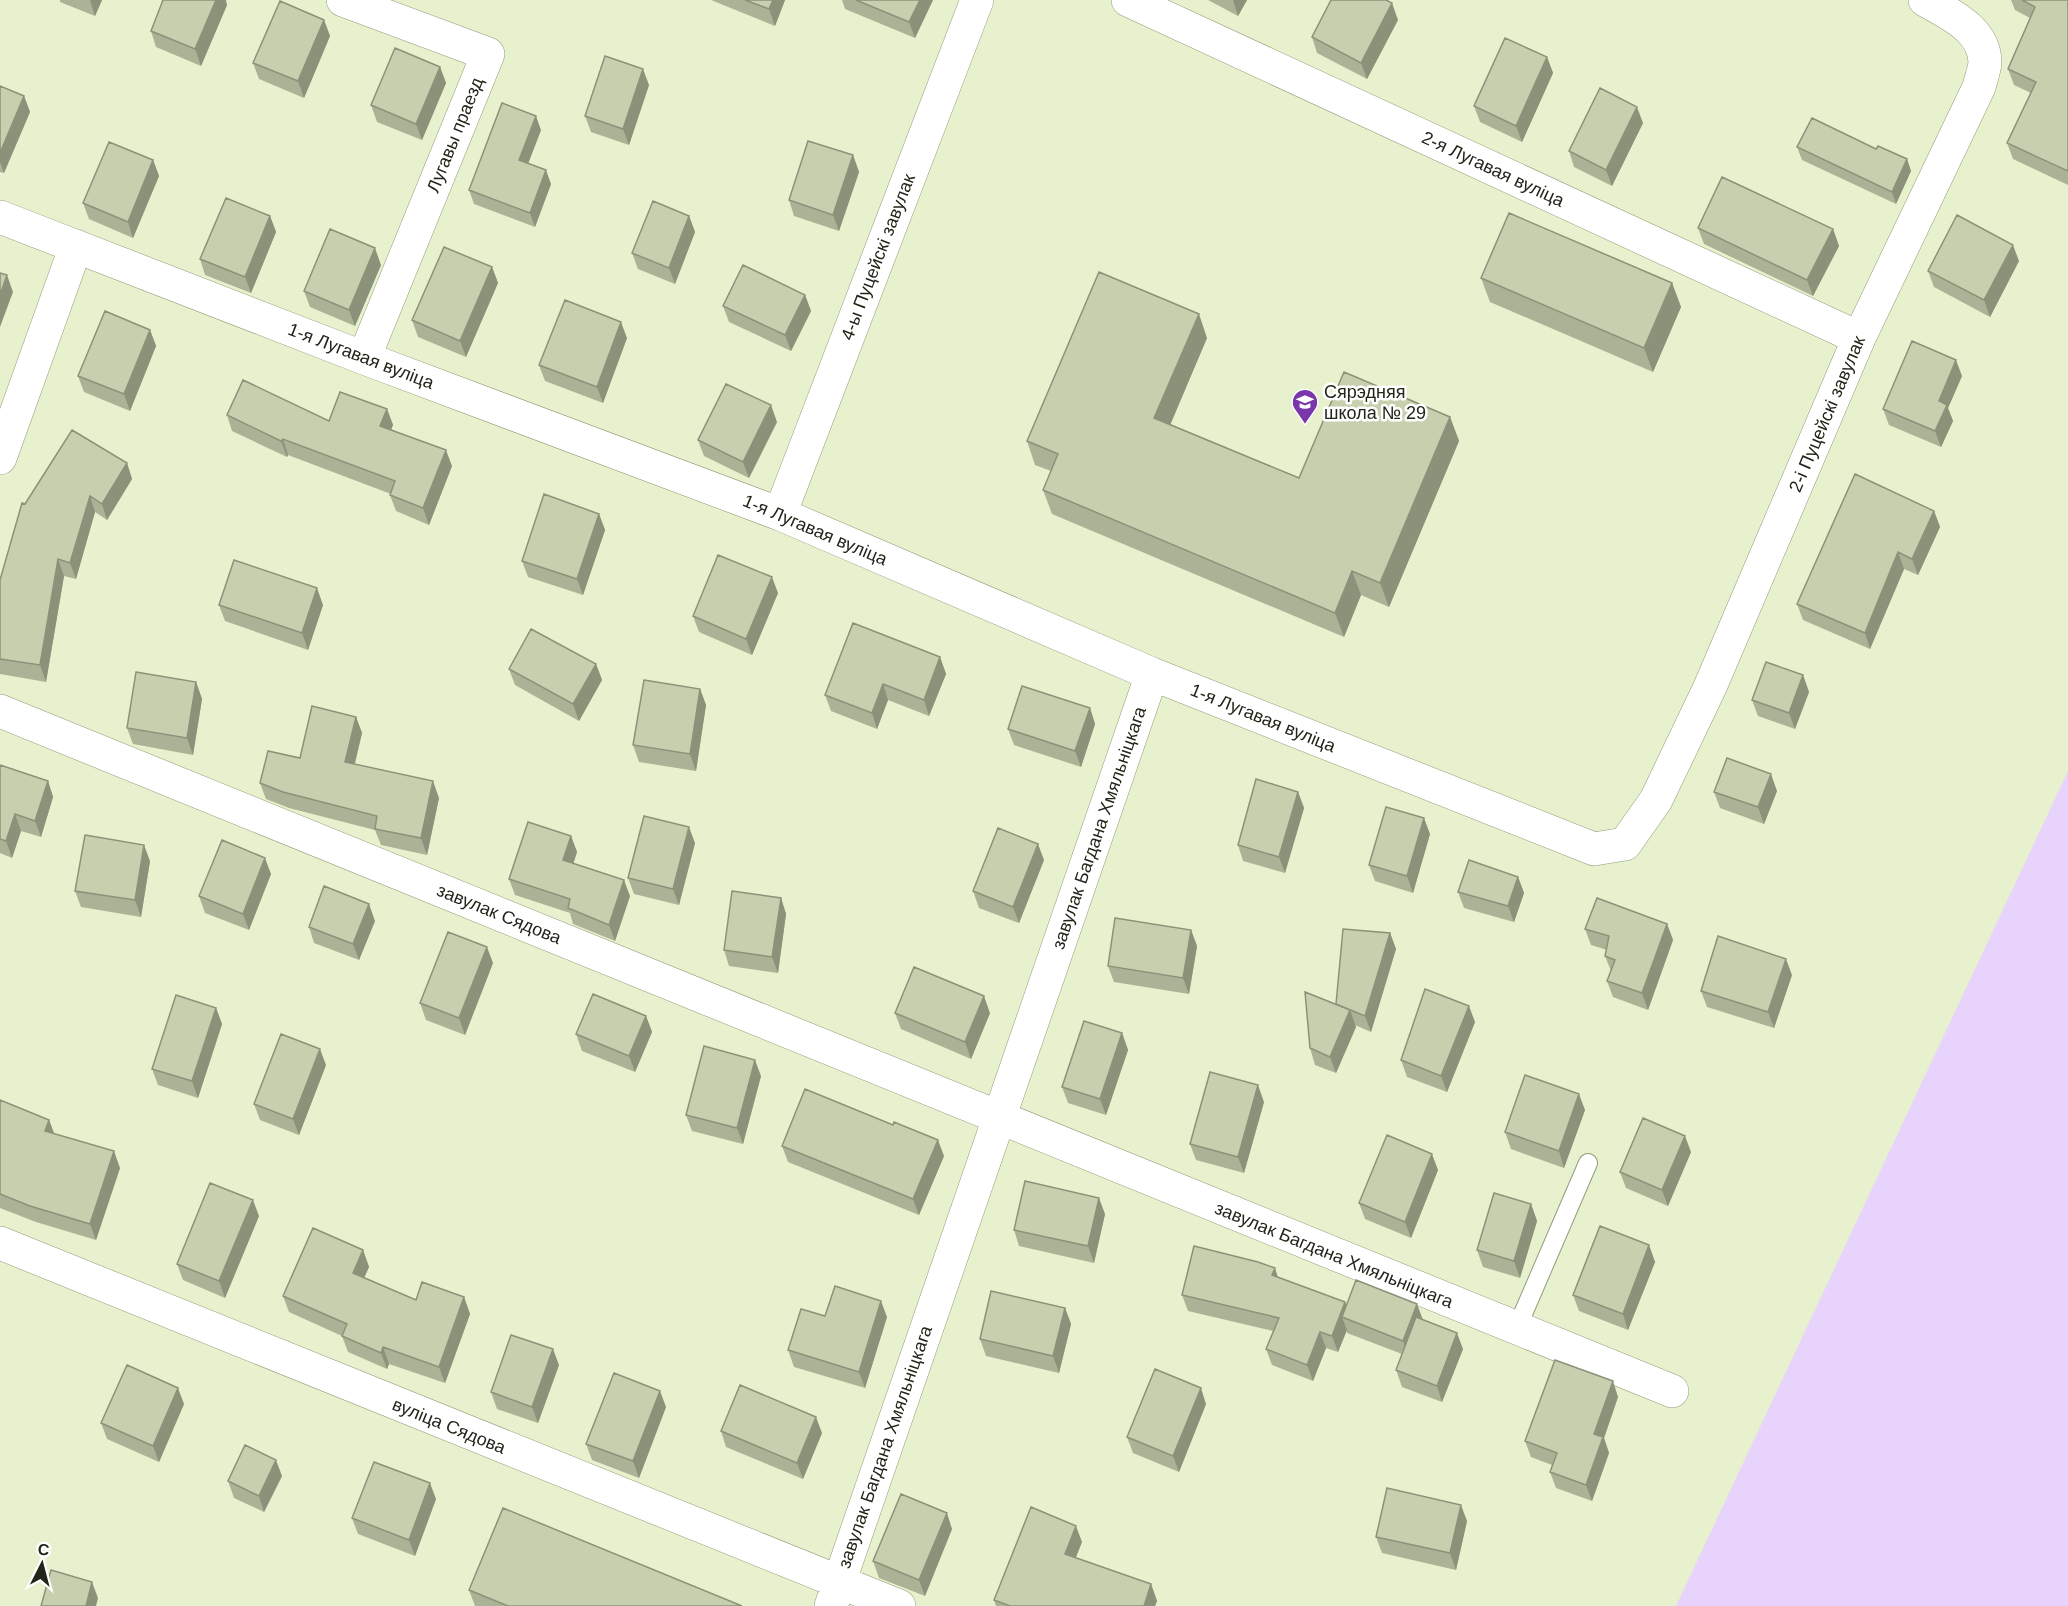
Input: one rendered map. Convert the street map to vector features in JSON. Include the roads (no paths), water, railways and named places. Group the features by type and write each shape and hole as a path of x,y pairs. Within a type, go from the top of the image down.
{"street":[{"name":"Лугавы праезд","path":"343,0 488,54 364,358"},
{"name":"4-ы Пуцейскі завулак","path":"780,514 977,0"},
{"name":"2-я Лугавая вуліца","path":"1128,0 1859,338"},
{"name":"2-і Пуцейскі завулак","path":"1625,844 1656,800 1710,687 1859,338 1979,87 1985,62 1980,42 1963,21 1925,0"},
{"name":"1-я Лугавая вуліца","path":"0,217 364,358 780,514 1152,674 1594,849 1625,844"},
{"path":"0,458 76,246"},
{"name":"завулак Багдана Хмяльніцкага","path":"834,1595 1152,674"},
{"name":"завулак Сядова","path":"0,711 998,1117"},
{"name":"завулак Багдана Хмяльніцкага","path":"998,1117 1672,1391"},
{"name":"вуліца Сядова","path":"0,1243 834,1595 899,1606"}],"lane":[{"path":"1516,1329 1588,1163"}],"place":[{"name":"Сярэдняя школа № 29","path":"1305,425"}]}
